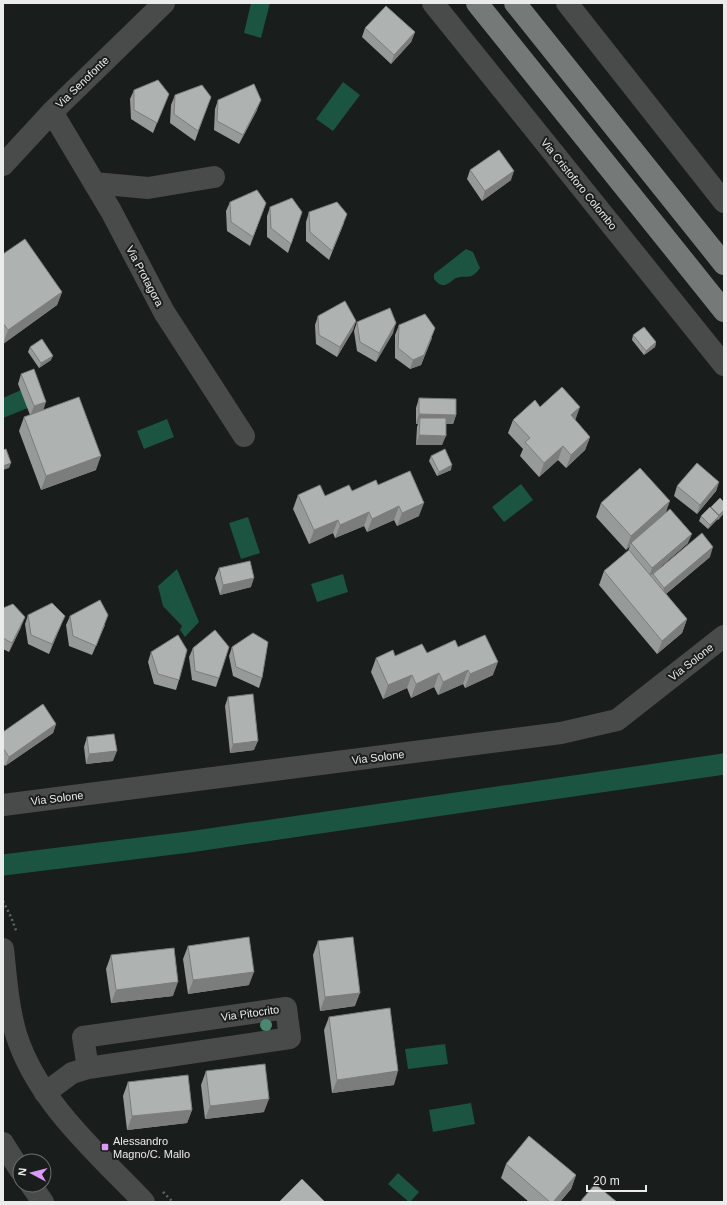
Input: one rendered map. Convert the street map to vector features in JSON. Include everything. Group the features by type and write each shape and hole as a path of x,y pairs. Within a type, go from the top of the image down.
{"main road":[{"path":"477,3 724,311"},
{"path":"515,3 724,264"}],"street":[{"name":"Via Senofonte","path":"3,165 52,112 164,3"},
{"name":"Via Cristoforo Colombo","path":"433,3 724,365"},
{"path":"567,3 724,202"},
{"name":"Via Protagora","path":"52,112 94,183 164,312 244,436"},
{"path":"94,183 148,188 214,177"},
{"name":"Via Solone","path":"3,805 561,733 617,720 724,636"},
{"path":"3,949 16,1033 29,1066 45,1093 60,1113 144,1202"},
{"name":"Via Pitocrito","path":"45,1093 72,1073 88,1068 290,1038 286,1008 83,1037 88,1068"},
{"path":"3,1143 12,1157"},
{"path":"37,1193 43,1202"}],"shaded area":[{"path":"251,3 270,3 261,38 244,33"},
{"path":"343,82 360,95 333,131 316,119"},
{"path":"466,249 473,252 480,268 477,272 468,277 456,278 446,285 439,284 434,279 434,274"},
{"path":"21,390 28,408 3,418 3,398"},
{"path":"167,419 174,437 144,449 137,431"},
{"path":"521,484 533,500 504,522 492,507"},
{"path":"248,517 260,553 241,559 229,523"},
{"path":"177,569 199,622 185,637 180,630 182,626 163,606 158,586"},
{"path":"343,574 348,592 317,602 311,584"},
{"path":"445,1044 448,1064 408,1069 405,1049"},
{"path":"471,1103 475,1124 433,1132 429,1110"},
{"path":"398,1173 419,1192 410,1202 388,1184"}],"building":[{"path":"386,6 415,32 394,55 365,28"},
{"path":"158,80 169,94 157,123 134,110 134,90"},
{"path":"254,84 261,100 243,135 217,121 218,100"},
{"path":"202,85 211,97 198,131 174,114 175,95"},
{"path":"499,150 514,171 485,191 470,170"},
{"path":"257,190 266,203 253,237 231,222 230,202"},
{"path":"292,198 302,212 291,244 271,228 270,207"},
{"path":"337,202 347,214 332,251 310,232 309,212"},
{"path":"25,239 62,292 8,330 3,323 3,254"},
{"path":"345,301 356,321 340,347 319,335 318,316"},
{"path":"390,308 396,323 379,353 360,342 357,322"},
{"path":"425,314 435,328 424,355 413,360 398,348 399,325"},
{"path":"644,327 656,342 646,351 633,335"},
{"path":"42,339 53,356 41,363 30,347"},
{"path":"34,369 46,402 34,406 21,374"},
{"path":"562,387 580,407 571,415 590,437 571,455 563,446 544,463 525,442 530,438 513,420 535,400 540,407"},
{"path":"79,397 101,456 46,476 24,417"},
{"path":"419,398 456,399 456,415 419,414"},
{"path":"420,418 446,418 446,436 419,435"},
{"path":"6,449 11,463 3,466 3,450"},
{"path":"445,449 452,465 439,472 431,456"},
{"path":"697,463 719,482 700,505 677,486"},
{"path":"640,468 670,501 631,536 601,503"},
{"path":"410,471 424,503 402,513 399,506 372,519 369,512 340,525 338,520 314,530 298,495 320,485 325,496 349,485 352,491 376,480 378,485"},
{"path":"720,498 724,502 724,510 719,515 711,507"},
{"path":"710,507 719,516 710,525 701,516"},
{"path":"670,509 692,534 652,568 631,543"},
{"path":"702,533 713,547 664,588 653,574"},
{"path":"629,550 687,619 662,641 604,571"},
{"path":"250,561 254,578 223,585 219,568"},
{"path":"100,600 108,615 96,646 73,636 70,616"},
{"path":"52,603 65,616 52,644 31,635 28,615"},
{"path":"13,604 25,617 12,643 3,638 3,608"},
{"path":"215,630 229,647 219,678 195,671 193,648"},
{"path":"253,633 268,642 262,678 236,667 232,647"},
{"path":"178,635 187,650 179,680 158,674 151,652"},
{"path":"485,635 498,662 470,674 468,670 443,682 439,673 416,684 412,675 388,685 376,658 393,650 395,656 422,644 427,653 455,640 458,647"},
{"path":"253,694 258,741 233,744 228,697"},
{"path":"43,704 56,724 9,757 3,748 3,732"},
{"path":"114,734 117,751 89,754 87,737"},
{"path":"249,937 254,972 193,980 188,946"},
{"path":"353,937 360,993 325,997 318,941"},
{"path":"174,948 178,982 116,990 111,955"},
{"path":"390,1008 398,1071 337,1080 329,1017"},
{"path":"265,1064 269,1099 210,1106 206,1071"},
{"path":"188,1075 192,1110 132,1116 128,1082"},
{"path":"529,1136 576,1175 553,1202 550,1202 506,1164"},
{"path":"302,1179 325,1202 279,1202"},
{"path":"595,1184 617,1202 580,1202"}],"waterway":[{"path":"3,865 189,842 724,764"}],"place":[{"name":"Alessandro Magno/C. Mallo","path":"105,1147"}]}
